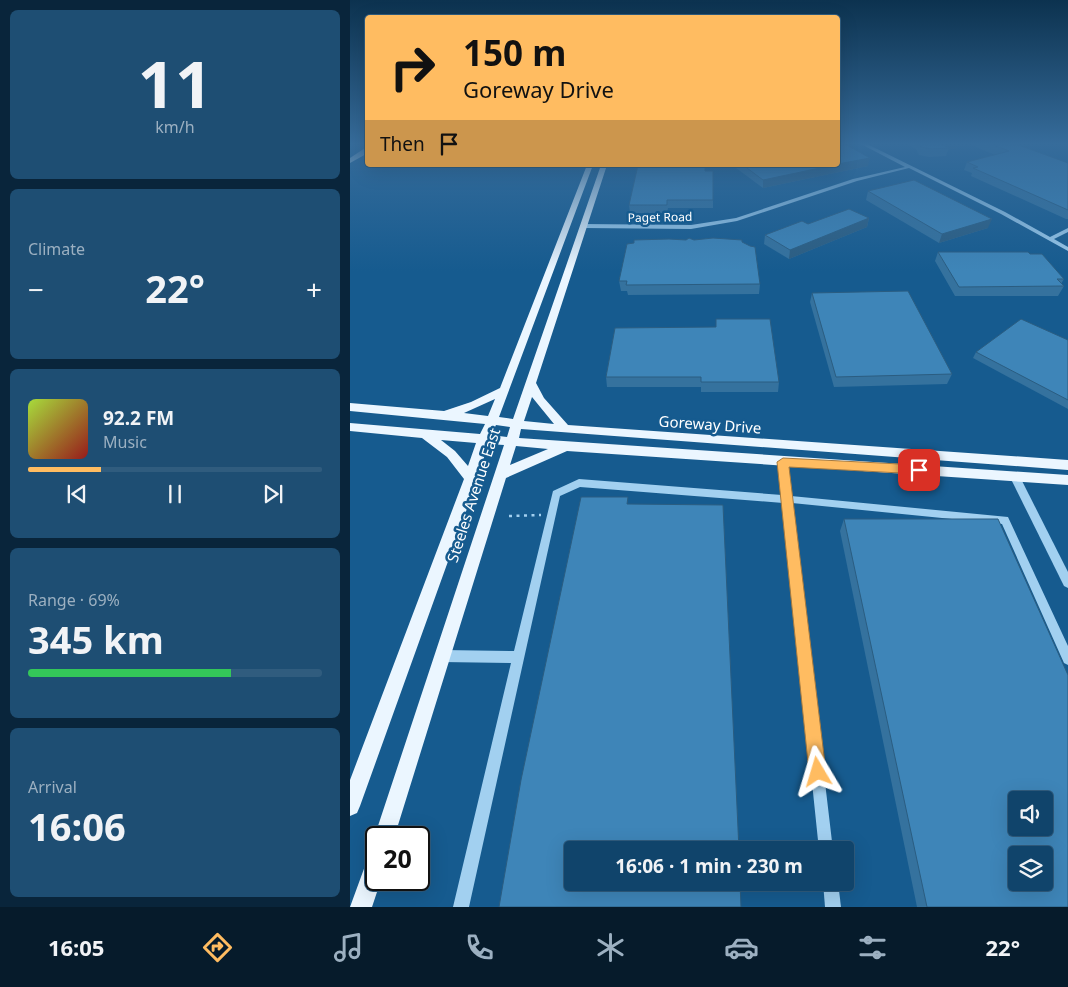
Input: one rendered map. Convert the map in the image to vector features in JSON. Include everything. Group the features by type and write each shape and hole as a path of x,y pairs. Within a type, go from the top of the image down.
{"main road":[{"name":"Steeles Avenue East","path":"350,806 471,478 483,439 492,421 582,186"},
{"name":"Steeles Avenue East","path":"388,826 511,442 597,186"},
{"path":"531,384 539,400 565,429"},
{"path":"444,416 475,405 504,390"},
{"name":"Goreway Drive","path":"350,407 565,429 1068,465"},
{"path":"350,427 571,447 1068,480"},
{"path":"424,434 450,454 471,478"},
{"path":"501,475 543,455 571,447"},
{"path":"361,907 366,891"}],"street":[{"name":"Paget Road","path":"583,226 691,227 737,219 836,186"},
{"path":"948,186 1068,248"},
{"path":"1051,238 1068,230"},
{"path":"783,462 825,841"},
{"path":"1014,475 1068,583"},
{"path":"461,907 556,494 579,483 786,499 1005,520 1068,659"},
{"path":"442,656 519,657"},
{"path":"831,891 833,907"}],"path":[{"path":"509,516 551,515"}],"building":[{"path":"633,186 713,186 713,200 667,200 667,205 629,205"},
{"path":"888,186 927,186 992,219 942,234 868,191"},
{"path":"1014,186 1068,186 1068,210"},
{"path":"849,209 869,218 790,250 765,235 802,221 808,224"},
{"path":"689,238 694,240 713,238 742,240 742,242 755,247 760,284 626,285 627,281 619,281 627,244 634,243 634,240 686,240"},
{"path":"938,252 1028,252 1030,254 1042,254 1064,279 1057,279 1064,286 959,287"},
{"path":"908,291 952,374 836,377 812,293"},
{"path":"716,319 770,319 779,382 701,382 701,377 606,377 615,328 716,327"},
{"path":"1021,319 1068,340 1068,400 976,352"},
{"path":"581,497 628,497 627,504 723,505 739,841 564,841 564,891 740,891 741,907 499,907 521,780"},
{"path":"844,519 998,519 1068,675 1068,907 927,907"}],"route":[{"path":"818,772 783,462 919,470"}]}
